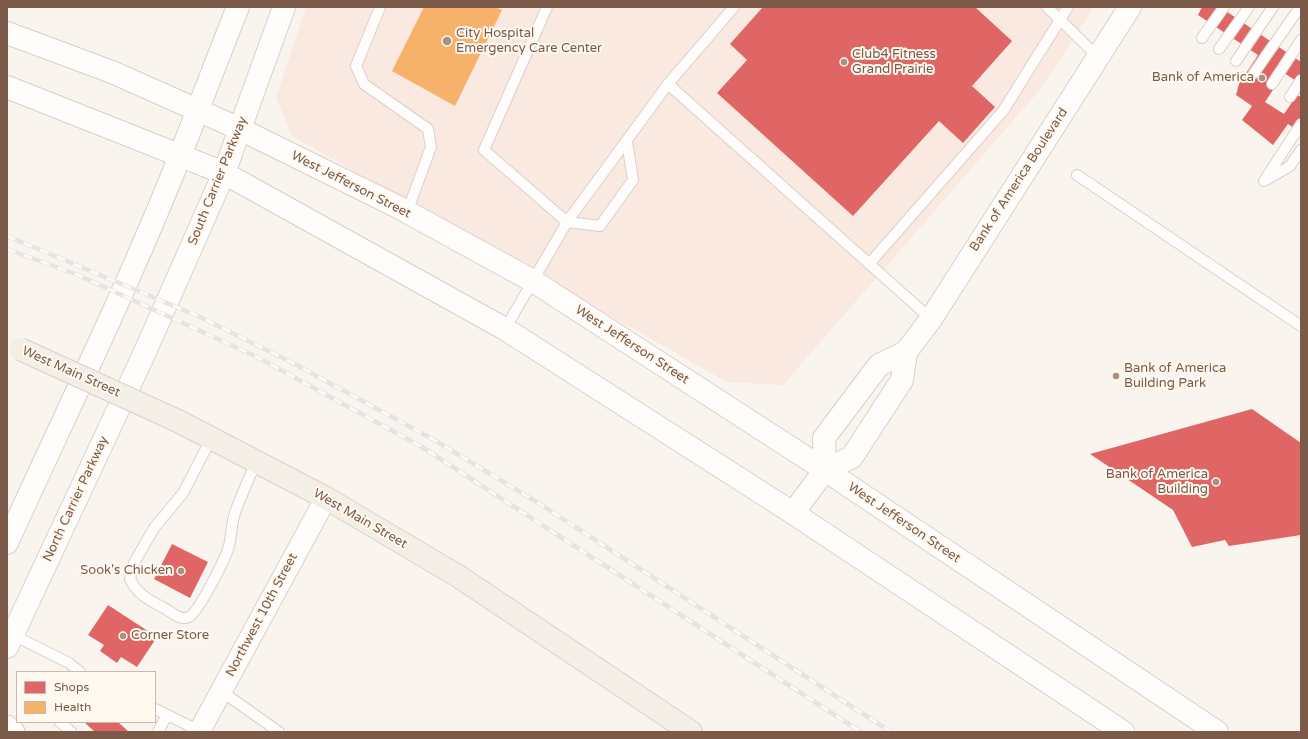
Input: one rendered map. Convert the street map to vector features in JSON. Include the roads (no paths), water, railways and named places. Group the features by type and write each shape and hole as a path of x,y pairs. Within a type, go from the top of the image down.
{"main road":[{"path":"7,543 102,334 180,156 196,111 238,7"},
{"name":"South Carrier Parkway","path":"144,352 224,174 284,7"},
{"name":"Bank of America Boulevard","path":"793,513 824,470 852,457 902,380 906,352 930,319 1130,7"},
{"name":"West Jefferson Street","path":"7,33 112,72 196,111 240,129 407,212 533,281 824,470 1217,732"},
{"path":"7,87 224,174 505,329 793,513 1123,732"},
{"name":"West Main Street","path":"13,346 178,421 326,498 458,576 691,732"},
{"name":"North Carrier Parkway","path":"10,641 144,352"},
{"name":"Bank of America Boulevard","path":"824,470 824,438 879,365 906,352"}],"street":[{"name":"Northwest 10th Street","path":"199,731 326,498"},
{"path":"7,726 14,732"}],"lane":[{"path":"380,7 356,66 364,84 428,129 431,147 407,212"},
{"path":"547,7 484,150 566,222 600,226 633,180 627,142"},
{"path":"505,329 566,222 627,142 668,84 734,7"},
{"path":"1047,7 1098,57"},
{"path":"869,264 1003,111 1068,7"},
{"path":"1202,38 1224,7"},
{"path":"1219,49 1249,7"},
{"path":"1236,61 1273,7"},
{"path":"1254,73 1300,7"},
{"path":"1272,84 1301,40"},
{"path":"1290,97 1301,80"},
{"path":"668,84 930,319"},
{"path":"1301,124 1264,181 1290,166 1301,150"},
{"path":"1077,175 1301,326"},
{"path":"211,439 183,493 154,528 134,563 130,579 135,590 182,618 189,617 197,610 222,564 229,546 230,530 235,511 256,462"},
{"path":"10,641 69,663 79,671"},
{"path":"64,671 69,663"},
{"path":"221,690 279,732"},
{"path":"156,710 199,731"},
{"path":"158,732 167,715"},
{"path":"61,723 71,732"}],"railway":[{"path":"7,236 198,316 293,363 436,441 540,504 891,732"},
{"path":"7,249 78,275 257,357 422,447 861,732"}],"place":[{"name":"City Hospital Emergency Care Center","path":"447,41"},
{"name":"Club4 Fitness Grand Prairie","path":"844,62"},
{"name":"Bank of America","path":"1262,78"},
{"name":"Bank of America Building Park","path":"1116,376"},
{"name":"Bank of America Building","path":"1216,482"},
{"name":"Sook's Chicken","path":"181,571"},
{"name":"Corner Store","path":"123,636"}]}
